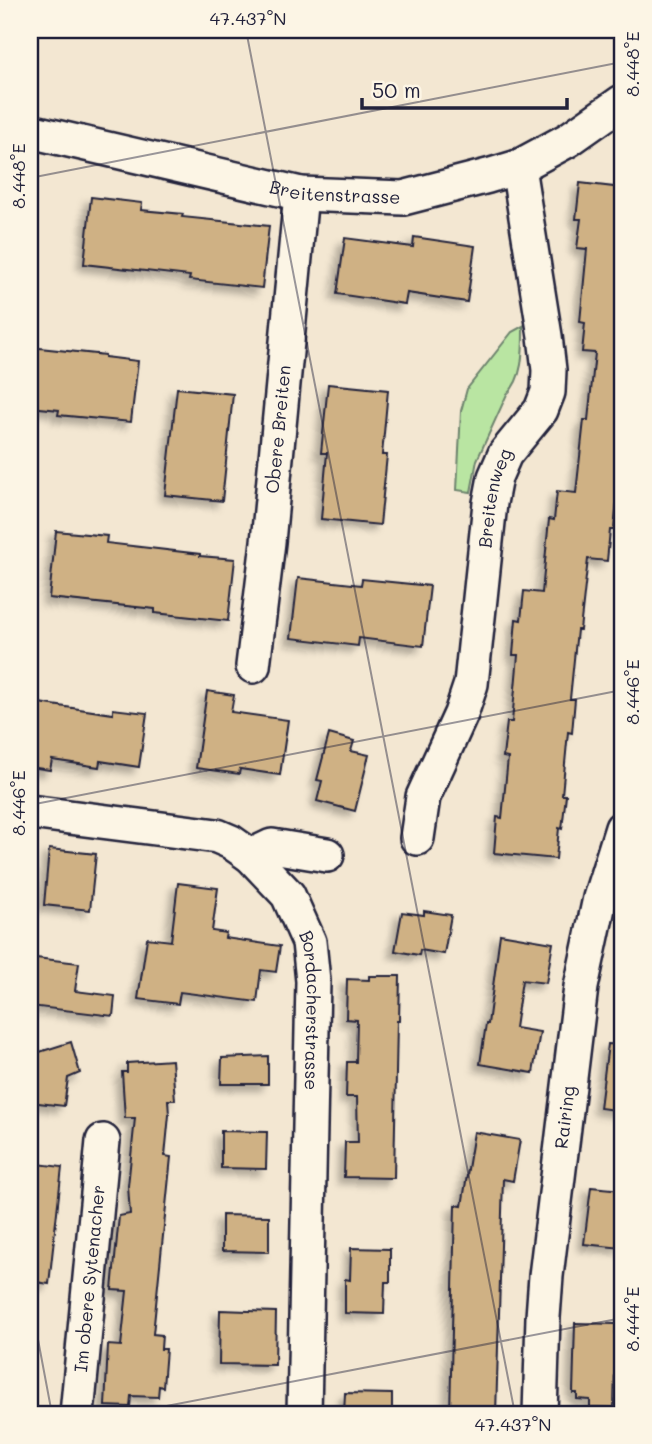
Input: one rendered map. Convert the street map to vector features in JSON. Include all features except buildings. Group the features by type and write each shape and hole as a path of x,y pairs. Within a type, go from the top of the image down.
{"street":[{"name":"Breitenstrasse","path":"30,131 301,194 403,198 517,166 568,140 622,102"},
{"name":"Breitenweg","path":"417,838 423,797 461,715 471,684 489,503 495,477 505,454 541,410 548,392 549,370 545,336 517,166"},
{"name":"Obere Breiten","path":"253,666 268,542 301,194"},
{"name":"Bordacherstrasse","path":"30,812 217,836 251,856 288,895 309,942 313,981 304,1414"},
{"name":"Rairing","path":"540,1414 546,1276 581,987 600,898 622,828"},
{"path":"251,856 272,846 327,855"},
{"name":"Im obere Sytenacher","path":"77,1414 103,1141"}],"green space":[{"path":"523,326 517,380 507,394 477,460 471,492 457,490 461,411 467,389 512,332"}]}
